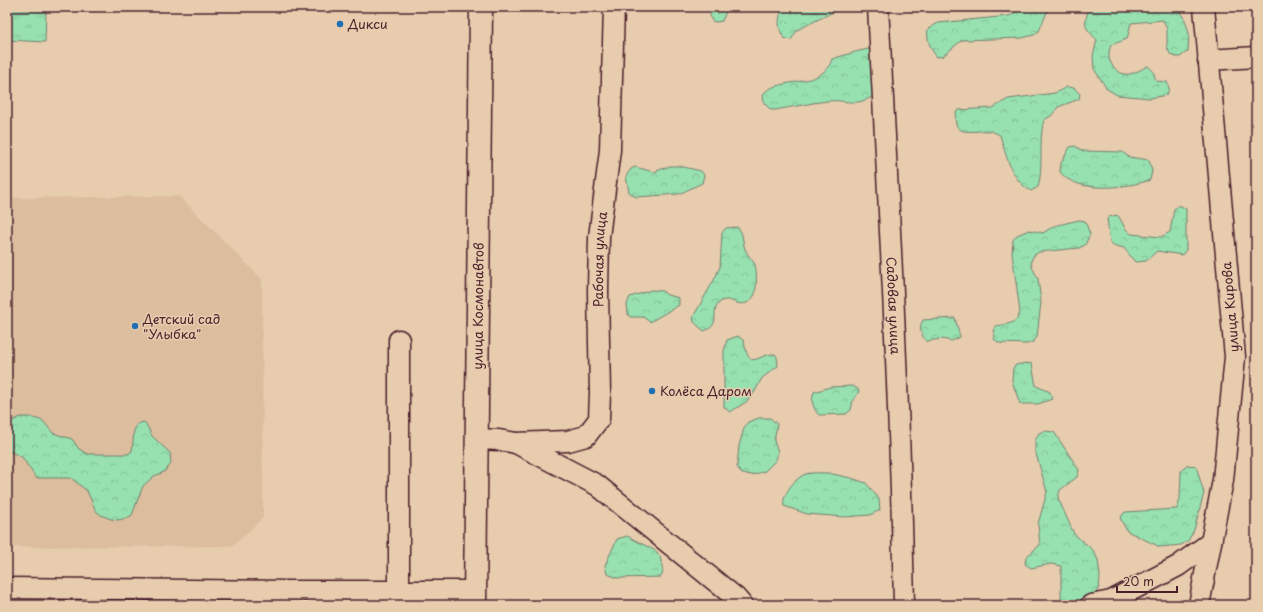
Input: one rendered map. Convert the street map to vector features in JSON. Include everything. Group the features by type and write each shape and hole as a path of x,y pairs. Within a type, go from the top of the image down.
{"main road":[{"name":"улица Космонавтов","path":"475,598 481,7"}],"street":[{"name":"Рабочая улица","path":"516,443 568,441 586,436 599,419 599,237 610,150 614,7"},
{"name":"Садовая улица","path":"878,7 890,228 903,533 904,605"},
{"name":"улица Кирова","path":"1199,605 1223,480 1235,357 1204,7"},
{"path":"1208,60 1256,57"},
{"path":"399,340 399,598"},
{"path":"477,439 499,440 516,443 597,485 678,550 736,598 742,605"},
{"path":"1091,605 1111,601 1158,577 1178,566 1211,542"},
{"path":"7,588 287,591 399,598 475,598"}],"shaded area":[{"name":"Детский сад \"Улыбка\"","path":"179,196 262,279 263,518 233,546 7,547 7,198"}],"green space":[{"path":"713,7 728,7 722,21 712,21 710,15"},
{"path":"783,7 839,7 839,9 797,30 791,40 784,38 779,27 779,19"},
{"path":"1018,7 1049,7 1039,31 1034,35 1022,38 962,40 943,56 937,57 931,48 928,40 928,29 938,23 1009,16 1015,13"},
{"path":"1112,7 1118,9 1121,7 1143,7 1153,10 1174,7 1178,9 1185,20 1189,33 1188,51 1180,57 1170,54 1167,47 1167,29 1163,20 1131,23 1127,39 1111,45 1109,53 1109,59 1113,67 1124,74 1137,72 1148,66 1153,71 1156,81 1167,82 1169,88 1167,95 1150,98 1117,95 1107,89 1094,69 1093,56 1097,40 1089,32 1085,22 1089,8"},
{"path":"7,9 46,11 45,42 7,40"},
{"path":"868,49 873,51 875,95 868,99 857,102 827,101 775,110 771,110 764,103 763,94 769,89 814,77 822,73 832,59"},
{"path":"1067,87 1074,88 1080,94 1079,99 1058,107 1051,116 1044,120 1041,137 1040,179 1038,187 1031,191 1024,186 1014,174 1007,159 1000,135 991,131 961,130 955,121 956,112 959,110 993,108 1008,99 1055,93"},
{"path":"1075,146 1083,151 1122,152 1129,157 1149,160 1152,171 1150,180 1115,187 1078,184 1068,179 1060,172 1061,163 1070,147"},
{"path":"670,166 679,166 701,171 704,175 702,183 679,194 636,197 629,192 626,176 631,169 635,167 654,172"},
{"path":"1179,205 1186,209 1186,250 1182,255 1157,251 1146,261 1135,262 1124,248 1113,245 1110,242 1107,219 1109,217 1117,215 1125,228 1131,234 1161,237 1170,232 1174,209"},
{"path":"1079,220 1085,221 1090,234 1085,245 1079,248 1039,252 1034,255 1031,261 1032,267 1038,279 1041,302 1037,337 1033,342 1027,344 999,343 994,339 995,326 1013,322 1020,312 1012,253 1013,240 1017,235 1029,230 1043,233 1054,226"},
{"path":"737,227 742,234 746,251 755,265 756,290 754,296 745,304 727,300 723,300 719,303 715,310 713,325 704,331 694,322 693,317 720,267 722,233 726,228"},
{"path":"651,290 662,291 667,295 679,298 679,305 650,322 643,317 630,317 628,314 627,304 630,297"},
{"path":"955,318 960,337 952,341 942,339 926,341 921,331 923,320"},
{"path":"738,336 744,341 749,357 755,360 775,354 777,357 778,366 762,378 754,393 746,402 730,412 724,407 724,351 727,340"},
{"path":"1026,363 1032,364 1036,386 1050,392 1052,399 1038,404 1020,404 1012,381 1013,368 1016,365"},
{"path":"852,386 858,389 859,392 853,400 851,410 846,414 819,415 813,404 814,392 830,387"},
{"path":"21,417 31,417 43,421 53,433 72,439 79,449 87,454 128,454 132,451 134,431 137,424 144,422 152,436 170,453 171,464 164,472 154,476 143,486 132,515 118,520 111,519 96,511 87,491 71,478 36,478 22,457 7,450 7,423"},
{"path":"759,418 770,418 777,424 774,441 778,452 776,460 765,471 753,475 742,474 737,467 739,446 744,428 748,422"},
{"path":"1044,431 1054,432 1079,470 1077,477 1060,490 1058,498 1074,534 1093,550 1098,560 1100,576 1099,589 1095,595 1078,601 1073,605 1061,605 1061,566 1051,564 1031,568 1025,564 1026,557 1040,545 1038,524 1047,492 1035,450 1035,441 1039,433"},
{"path":"1187,465 1196,466 1204,493 1194,530 1188,541 1181,545 1160,547 1127,531 1120,518 1125,512 1177,509 1180,499 1181,471"},
{"path":"808,473 828,473 866,483 879,499 880,510 870,515 845,517 807,514 784,506 785,497 790,487 802,476"},
{"path":"627,536 656,551 660,556 663,572 661,577 618,578 607,574 605,565 617,539"}],"place":[{"name":"Дикси","path":"340,24"},
{"name":"Детский сад \"Улыбка\"","path":"135,326"},
{"name":"Колёса Даром","path":"652,391"}]}
